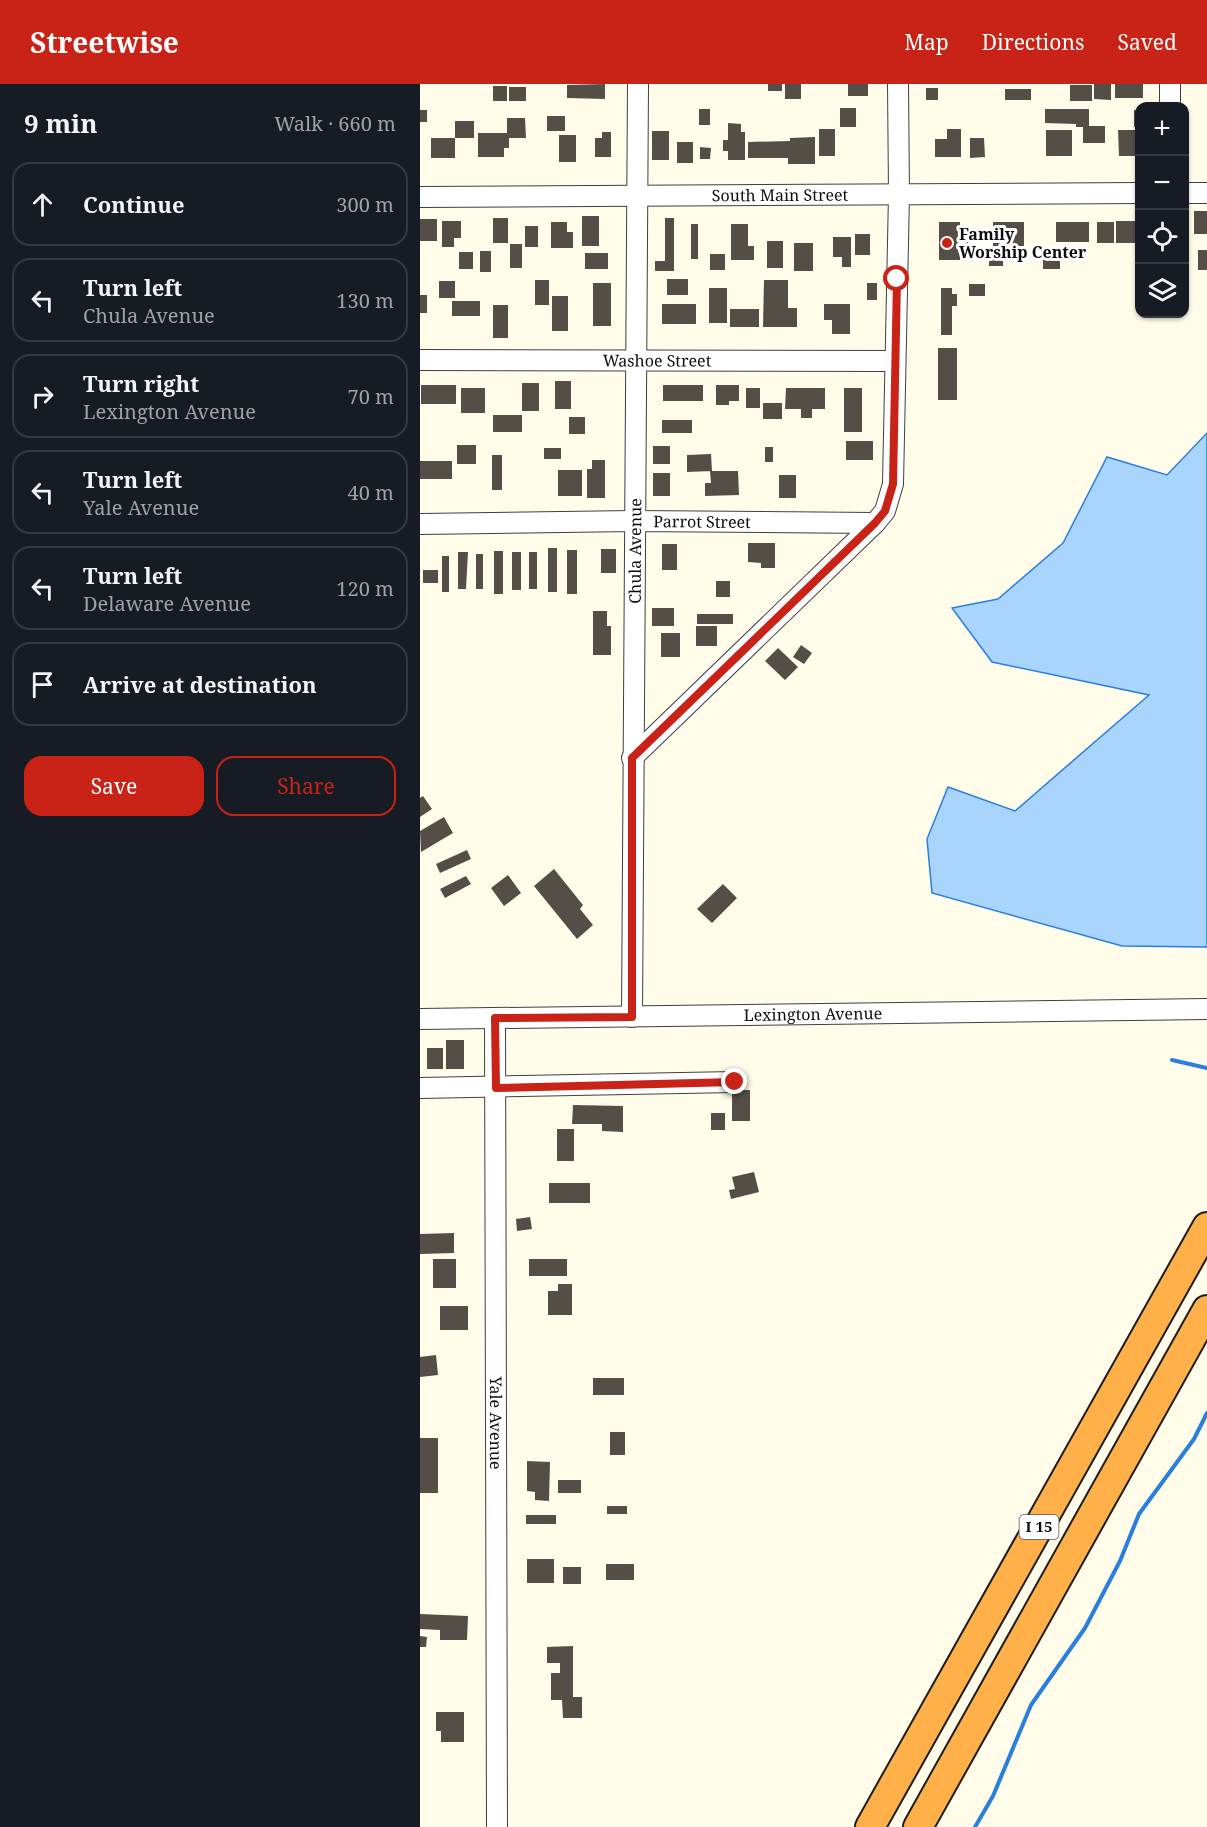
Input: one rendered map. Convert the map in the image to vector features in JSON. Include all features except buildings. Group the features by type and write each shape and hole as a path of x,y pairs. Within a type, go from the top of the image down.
{"highway":[{"name":"I 15","path":"870,1827 1207,1227"},
{"name":"I 15","path":"918,1827 1207,1310"}],"street":[{"name":"Chula Avenue","path":"632,1017 633,521 638,84"},
{"path":"632,758 885,511 893,484 899,194 898,84"},
{"path":"1170,84 1170,102"},
{"name":"South Main Street","path":"420,197 1135,193"},
{"path":"1189,193 1207,193"},
{"name":"Washoe Street","path":"420,360 895,362"},
{"name":"Parrot Street","path":"420,524 633,521 875,523"},
{"name":"Lexington Avenue","path":"420,1019 1207,1009"},
{"name":"Yale Avenue","path":"495,1018 497,1827"},
{"path":"420,1088 735,1082"}],"water":[{"path":"1207,433 1207,947 1122,946 932,893 927,839 948,787 1015,811 1149,695 992,662 952,608 998,599 1063,543 1107,457 1167,475"}],"waterway":[{"path":"1172,1060 1207,1068"},
{"path":"975,1827 993,1796 1031,1705 1085,1628 1120,1561 1139,1514 1194,1439 1207,1413"}],"place":[{"name":"Family Worship Center","path":"947,243"}],"route":[{"path":"735,1082 496,1088 495,1018 632,1017 632,758 840,559 885,511 893,484 897,279"}]}
